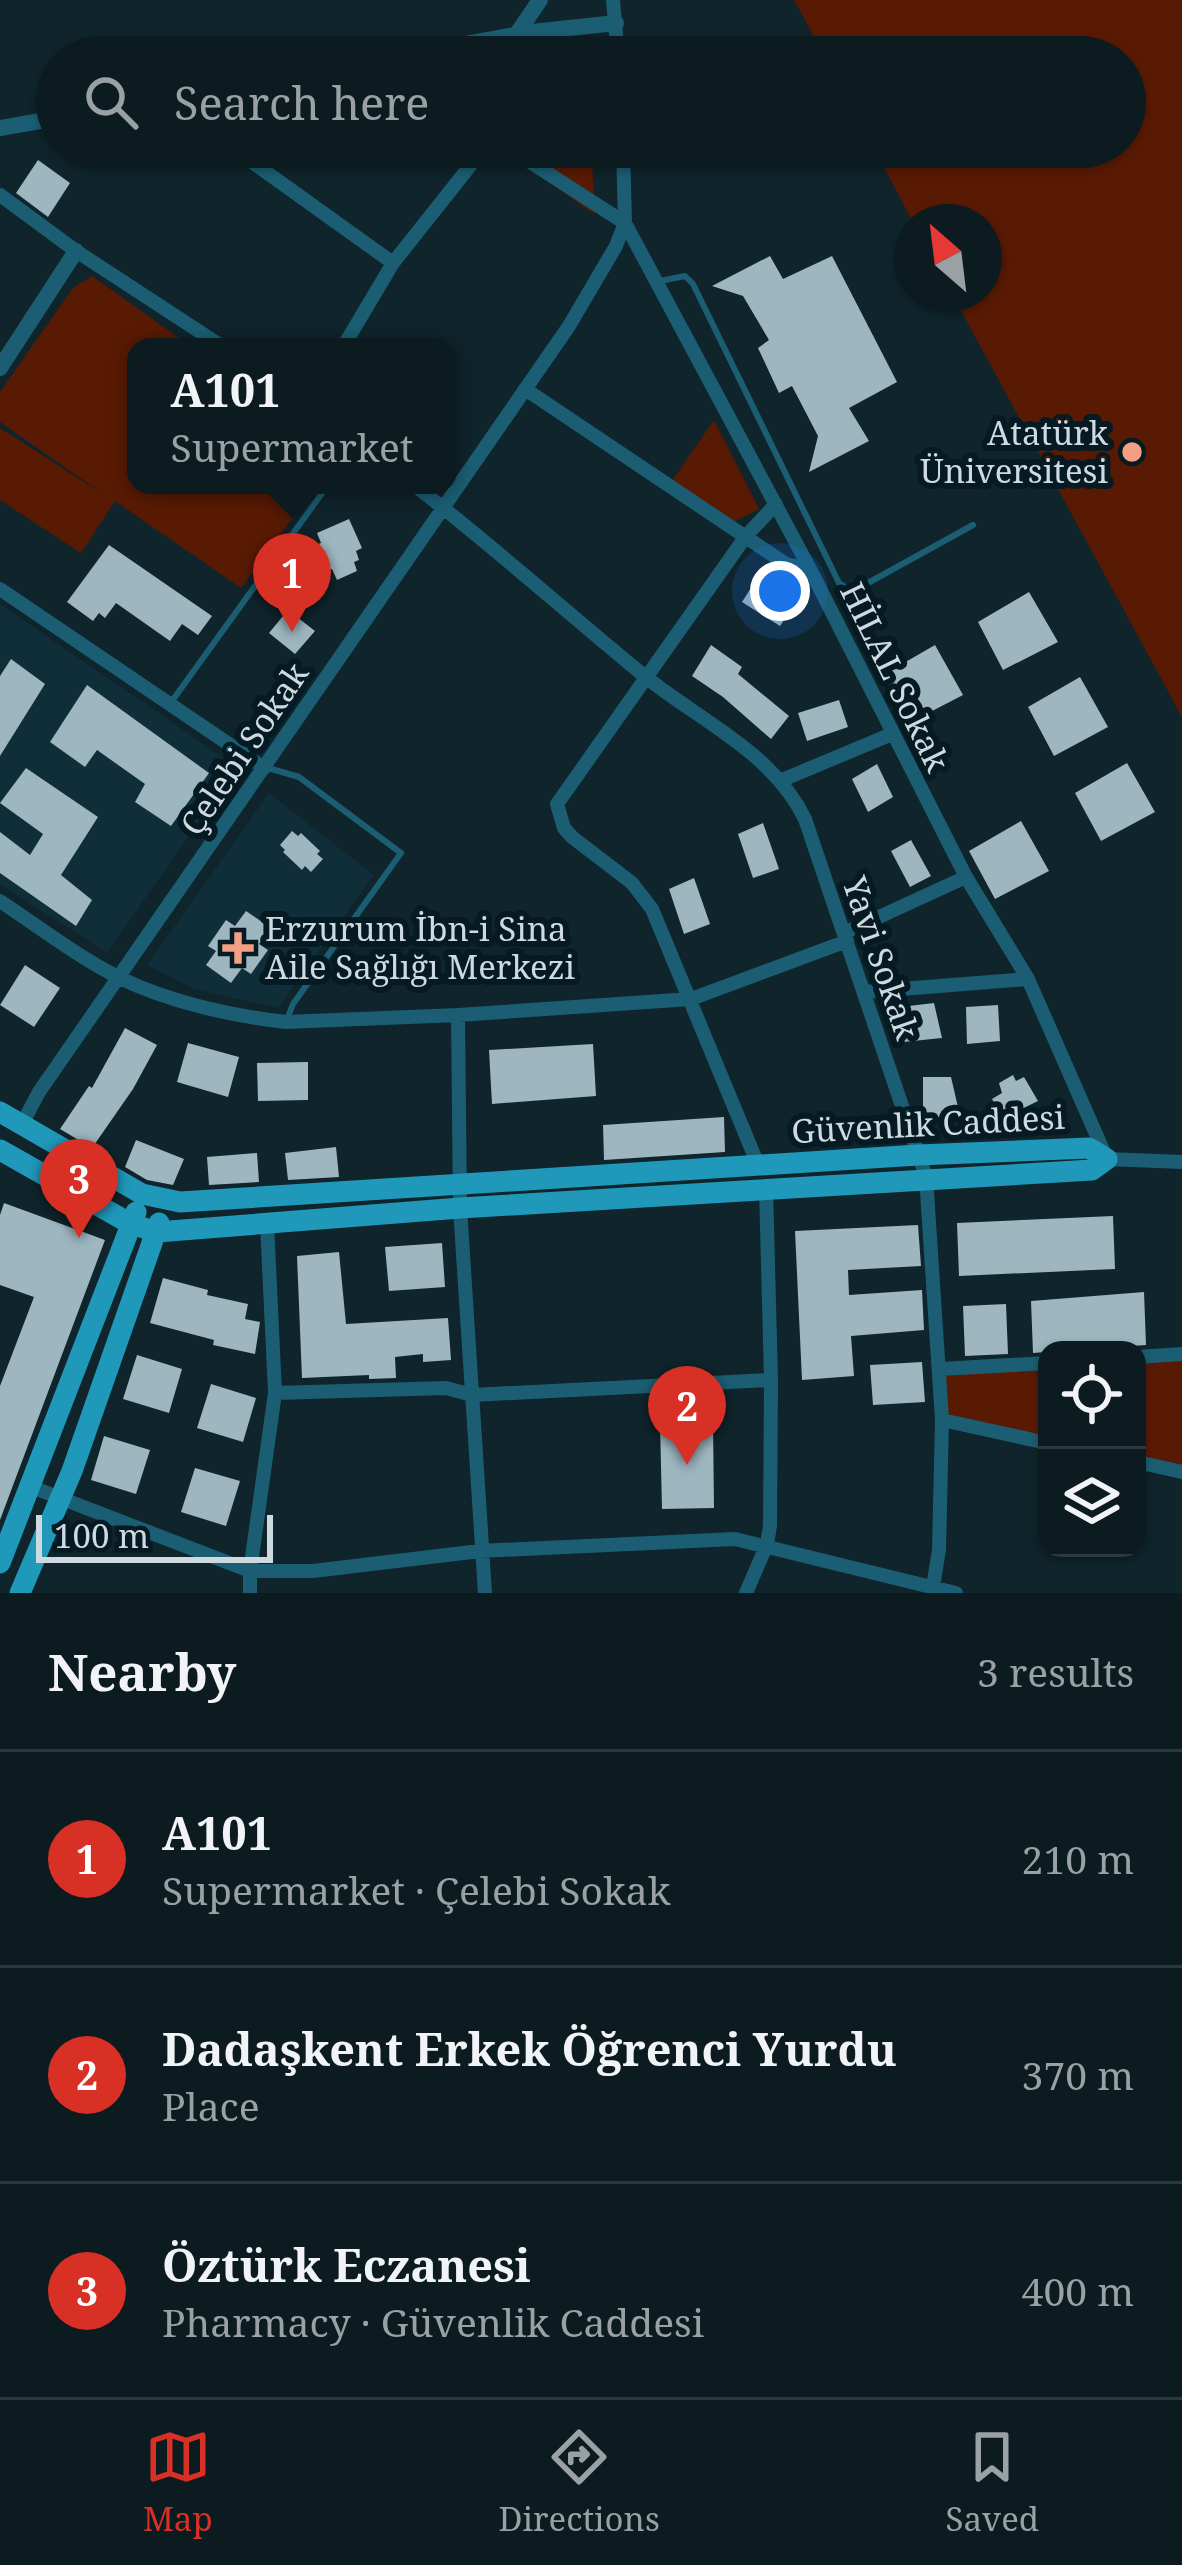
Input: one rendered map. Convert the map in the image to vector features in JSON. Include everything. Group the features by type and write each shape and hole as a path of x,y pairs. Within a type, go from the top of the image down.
{"main road":[{"name":"Güvenlik Caddesi","path":"0,1112 142,1194 165,1201 462,1183 762,1178 926,1177 1093,1170 1107,1159 1089,1148 918,1155 762,1178 157,1232 131,1224 0,1148"},
{"path":"0,1563 142,1194"},
{"path":"20,1593 61,1498 165,1201"}],"street":[{"path":"516,35 540,0"},
{"path":"613,0 617,36"},
{"path":"511,36 616,23"},
{"path":"0,128 36,122"},
{"path":"260,168 392,263"},
{"path":"348,338 392,263 468,168"},
{"path":"540,168 625,223"},
{"name":"Çelebi Sokak","path":"457,486 569,326 616,246 625,223 624,168"},
{"path":"0,194 76,251 209,338"},
{"name":"HİLAL Sokak","path":"625,223 810,569 966,877 1028,979 1107,1159"},
{"path":"0,368 76,251"},
{"path":"525,389 792,567 810,569"},
{"name":"Yavi Sokak","path":"425,494 646,678 767,765 806,819 926,1177 942,1420 939,1550 933,1590"},
{"name":"Çelebi Sokak","path":"21,1126 39,1092 451,494"},
{"path":"746,1593 767,1544 771,1380 762,1178 652,909 632,884 572,837 557,804 746,536 776,504"},
{"path":"0,589 264,768"},
{"path":"782,780 892,734"},
{"path":"0,901 119,978 169,996 286,1022 691,999 846,937 966,877"},
{"path":"864,992 1028,979"},
{"path":"458,1015 460,1208 485,1593"},
{"path":"0,1148 21,1126"},
{"path":"1107,1159 1182,1162"},
{"path":"250,1593 275,1393 267,1223"},
{"path":"1146,1356 1182,1354"},
{"path":"940,1369 1038,1364"},
{"path":"275,1393 446,1388 472,1394 771,1380"},
{"path":"942,1420 1038,1441"},
{"path":"1146,1464 1182,1472"},
{"path":"28,1486 250,1570 313,1571 480,1551 735,1539 956,1593"}],"lane":[{"path":"657,282 685,276 693,284 839,583 848,589 868,583 973,525"},
{"path":"170,704 322,494"},
{"path":"264,768 298,777 401,853 292,1004 286,1022"}],"shaded area":[{"name":"Atatürk Üniversitesi","path":"794,0 1182,0 1182,717 962,312 1002,312 1002,204 903,204 884,168 1146,168 1146,36 814,36"},
{"path":"529,168 592,168 594,214"},
{"path":"92,276 179,338 127,338 127,494 310,494 241,588 115,501 81,553 0,500 0,428 109,498 0,422 0,392 73,288"},
{"path":"714,420 759,509 735,521 672,481"},
{"path":"0,604 237,767 107,953 0,884"},
{"path":"269,793 374,875 278,1008 194,989 147,965"},
{"path":"1182,1354 1182,1472 1146,1464 1146,1356"},
{"path":"1038,1364 1038,1441 942,1420 940,1369"}],"building":[{"path":"36,163 36,168 49,168 70,183 48,217 16,193"},
{"path":"770,256 783,279 832,256 897,382 849,408 869,441 809,472 818,436 792,386 779,393 758,348 769,340 743,296 712,286"},
{"path":"349,519 362,548 356,551 357,571 337,580 332,569 325,572 314,546 321,543 317,533"},
{"path":"109,545 212,616 198,635 182,624 170,641 116,603 105,618 99,613 93,621 67,602"},
{"path":"758,577 796,602 780,626 742,602"},
{"path":"1029,592 1058,642 1003,670 978,622"},
{"path":"288,610 315,631 295,654 269,633"},
{"path":"711,645 742,667 738,674 789,716 771,739 692,676"},
{"path":"935,645 963,695 909,723 883,675"},
{"path":"11,659 45,684 0,756 0,676"},
{"path":"1080,677 1108,727 1054,756 1028,707"},
{"path":"87,685 209,773 171,826 135,802 145,784 97,750 85,767 50,742"},
{"path":"839,700 848,727 807,741 798,713"},
{"path":"1127,763 1155,812 1101,841 1075,793"},
{"path":"877,764 893,797 868,812 852,779"},
{"path":"26,768 98,817 61,875 92,900 76,926 0,873 0,832 30,855 43,834 0,803"},
{"path":"1021,821 1049,871 995,899 969,851"},
{"path":"763,823 779,869 753,878 738,834"},
{"path":"292,831 301,833 320,851 317,854 323,859 311,872 305,866 302,870 283,852 280,845"},
{"path":"911,840 931,876 910,887 891,851"},
{"path":"694,878 710,924 684,934 669,889"},
{"name":"Erzurum İbn-i Sina Aile Sağlığı Merkezi","path":"246,911 271,928 259,944 268,950 251,974 242,968 231,983 206,965 216,951 208,946 226,920 235,926"},
{"path":"25,965 60,988 34,1027 0,1005"},
{"path":"934,1003 942,1038 903,1042 898,1016 910,1015 909,1006"},
{"path":"998,1005 1000,1041 967,1044 966,1007"},
{"path":"125,1028 157,1045 92,1148 60,1129 92,1088"},
{"path":"188,1043 239,1057 228,1097 177,1082"},
{"path":"593,1044 596,1096 492,1104 489,1050"},
{"path":"308,1062 308,1100 258,1101 257,1063"},
{"path":"1013,1075 1016,1081 1024,1077 1038,1101 1003,1118 992,1099 1002,1093 999,1083"},
{"path":"923,1077 951,1077 960,1116 923,1118"},
{"path":"724,1117 725,1152 604,1160 603,1125"},
{"path":"136,1140 184,1159 173,1185 147,1180 125,1167"},
{"path":"336,1147 339,1177 288,1180 285,1153"},
{"path":"257,1153 259,1182 209,1185 207,1157"},
{"path":"4,1203 105,1240 0,1520 0,1386 34,1297 0,1285"},
{"path":"1113,1216 1115,1269 959,1276 957,1223"},
{"path":"918,1225 921,1266 848,1270 849,1295 922,1290 924,1330 851,1336 854,1376 802,1380 795,1231"},
{"path":"442,1243 445,1287 389,1291 385,1247"},
{"path":"339,1252 346,1324 448,1318 451,1360 423,1362 423,1354 395,1357 396,1378 302,1378 297,1256"},
{"path":"163,1278 248,1304 245,1319 260,1322 255,1354 150,1323"},
{"path":"1144,1292 1146,1341 1038,1341 1038,1353 1033,1353 1031,1301"},
{"path":"1006,1304 1008,1354 965,1356 963,1306"},
{"path":"137,1355 182,1369 169,1413 123,1399"},
{"path":"922,1362 925,1402 873,1405 870,1365"},
{"path":"211,1384 256,1398 243,1442 197,1428"},
{"path":"713,1422 714,1508 662,1509 660,1423"},
{"path":"104,1436 150,1450 136,1494 91,1480"},
{"path":"195,1468 240,1481 226,1526 181,1512"}],"place":[{"name":"Atatürk Üniversitesi","path":"1132,452"},
{"name":"A101","path":"292,632"},
{"name":"Erzurum İbn-i Sina Aile Sağlığı Merkezi","path":"238,948"},
{"name":"Öztürk Eczanesi","path":"79,1238"},
{"name":"Dadaşkent Erkek Öğrenci Yurdu","path":"687,1465"}]}
